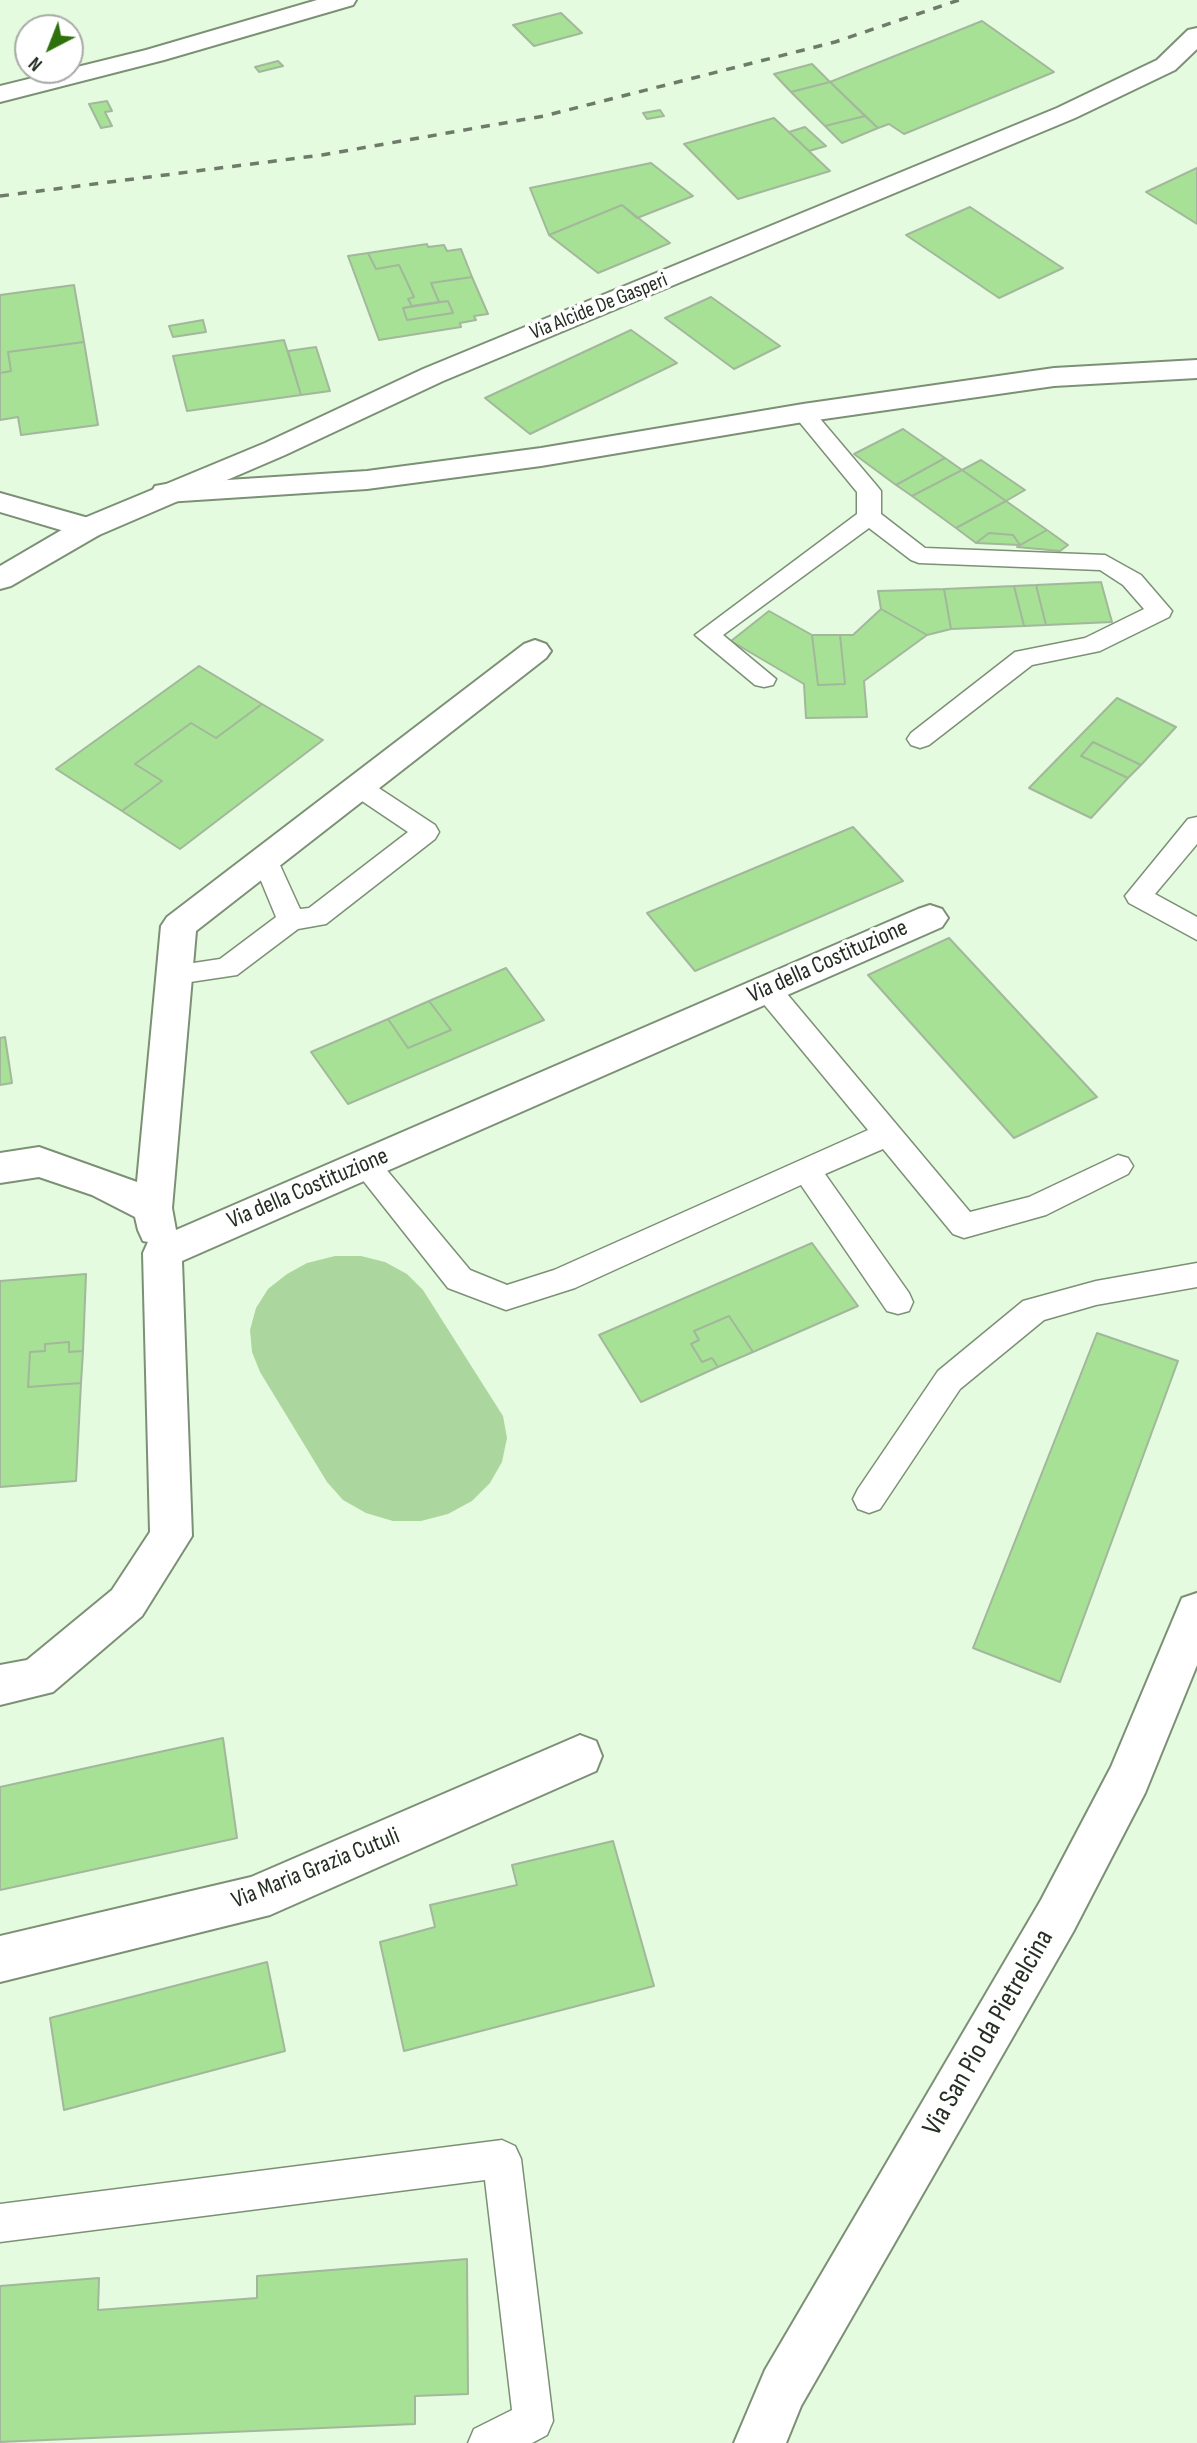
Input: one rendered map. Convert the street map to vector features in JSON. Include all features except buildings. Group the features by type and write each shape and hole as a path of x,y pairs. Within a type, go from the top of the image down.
{"street":[{"path":"0,94 155,55 344,0"},
{"name":"Via Alcide De Gasperi","path":"5,571 88,528 275,449 433,375 1066,113 1166,65 1197,35"},
{"path":"166,493 367,480 541,457 803,413 1054,377 1197,369"},
{"path":"0,502 88,528"},
{"path":"0,1685 38,1678 127,1603 171,1536 162,1252 153,1208 177,974 178,926 535,651"},
{"name":"Via della Costituzione","path":"162,1252 930,918"},
{"path":"0,1168 39,1162 105,1184 153,1208"},
{"name":"Via San Pio da Pietrelcina","path":"760,2443 783,2388 1057,1916 1129,1778 1197,1612"},
{"name":"Via Maria Grazia Cutuli","path":"0,1959 254,1899 580,1756"}],"lane":[{"path":"803,413 869,491 869,517"},
{"path":"764,679 707,635 869,517"},
{"path":"869,517 919,555 1105,564 1132,580 1160,611 1091,645 1024,658 920,739"},
{"path":"177,974 227,968 291,920 316,917 426,832 359,786"},
{"path":"1197,827 1138,895 1197,930"},
{"path":"265,859 291,920"},
{"path":"767,989 964,1226 1036,1207 1118,1166"},
{"path":"365,1164 459,1279 506,1298 564,1279 887,1134"},
{"path":"807,1171 898,1301"},
{"path":"869,1499 949,1380 1034,1310 1096,1293 1197,1275"},
{"path":"0,2223 502,2159 533,2421 488,2443"}],"green space":[{"path":"335,1256 361,1256 385,1262 407,1274 423,1290 503,1416 507,1438 502,1462 490,1483 472,1501 448,1514 421,1521 393,1521 366,1513 343,1500 327,1482 260,1372 252,1352 250,1330 256,1308 268,1289 307,1263"}],"railway":[{"path":"0,196 322,155 544,116 835,42 959,0"}]}
